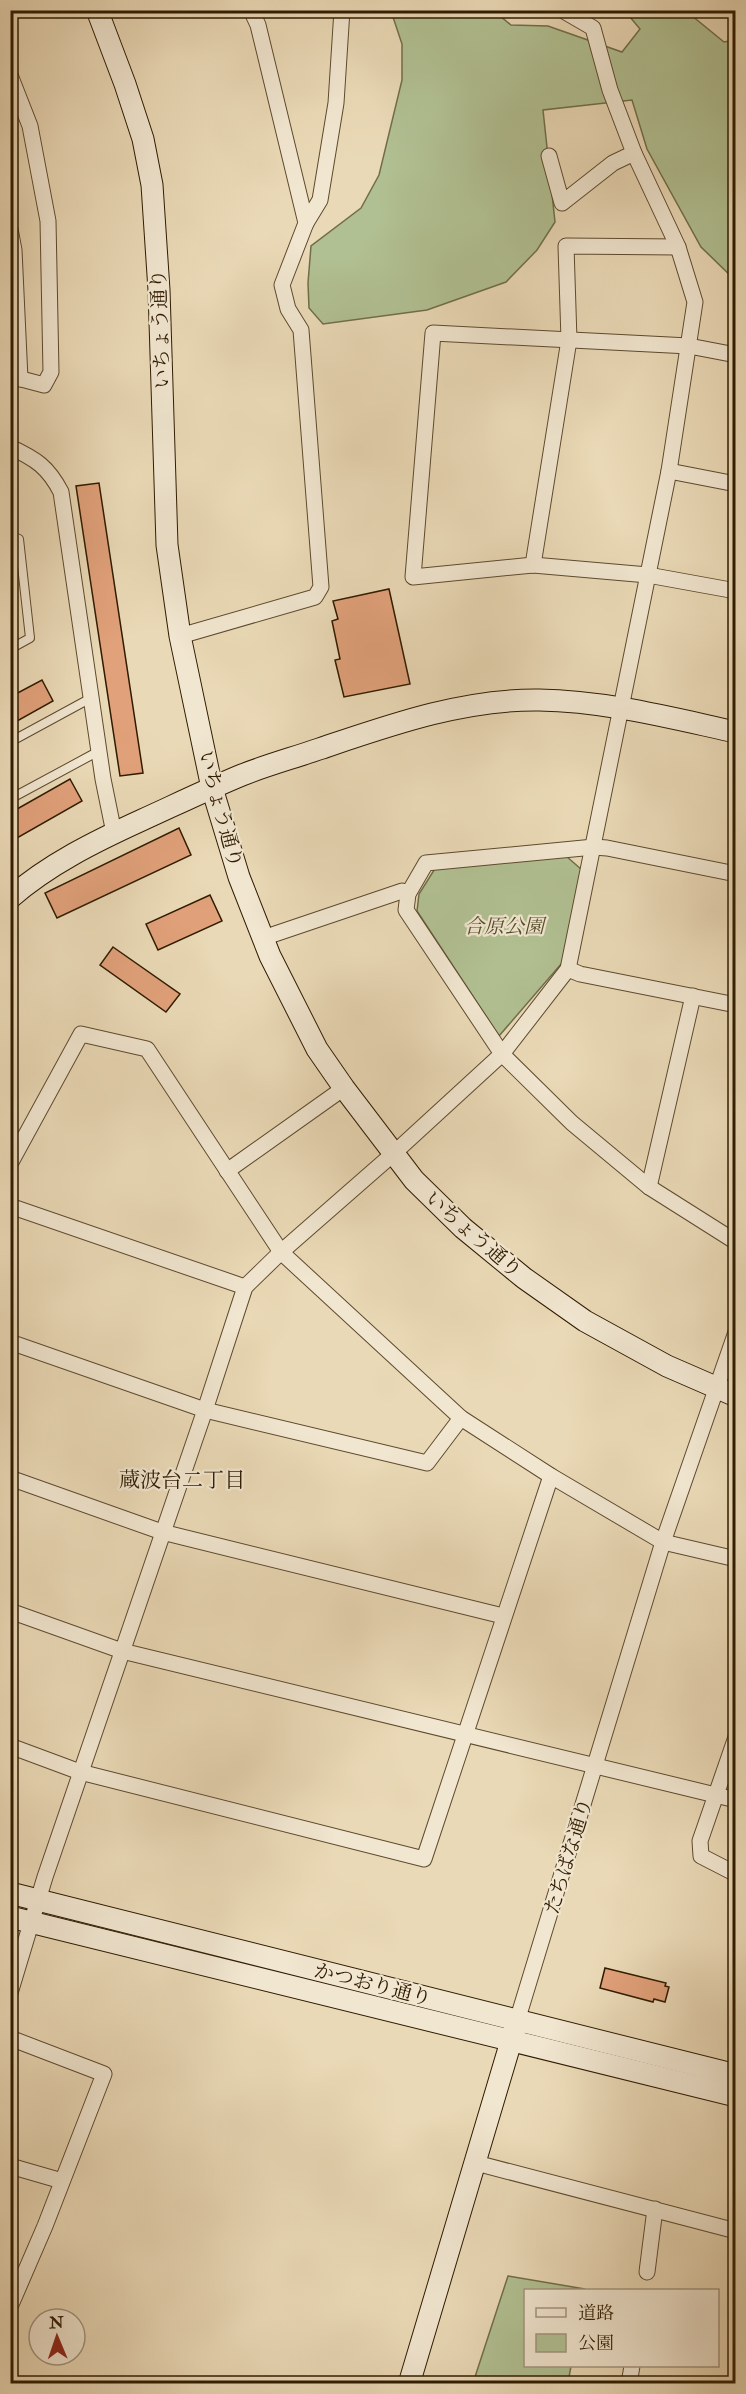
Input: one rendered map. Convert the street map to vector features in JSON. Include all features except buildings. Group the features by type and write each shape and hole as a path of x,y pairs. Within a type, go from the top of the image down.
{"street":[{"name":"いちょう通り","path":"97,10 143,139 152,185 159,290 167,545 180,636 212,788 239,877 270,956 317,1049 344,1088 414,1180 463,1228 524,1278 585,1321 666,1366 726,1392"},
{"path":"251,10 258,26 306,223"},
{"path":"180,636 315,597 321,587 301,330 288,309 282,285 306,223 320,200 336,103 342,10"},
{"path":"10,1993 80,1772 206,1410 245,1287 502,1054 568,969 623,708 669,471 695,302 678,247 634,153 610,90 593,28 562,10"},
{"path":"10,75 30,126 48,221 51,372 44,385 15,377 15,250 10,229"},
{"path":"549,156 562,203 613,163 634,153"},
{"path":"533,565 569,339 566,246 678,247"},
{"path":"735,355 689,346 432,333 413,577 533,565 648,575 735,591"},
{"path":"10,447 32,457 51,473 61,492 99,751 114,833"},
{"path":"669,471 735,484"},
{"path":"10,898 55,865 114,833 244,774 392,725 447,710 495,702 538,700 579,702 623,708 735,732"},
{"path":"735,874 607,848 426,863 408,894 406,910 502,1054 572,1123 649,1187 735,1242"},
{"path":"263,938 402,891 408,894"},
{"path":"568,969 580,974 735,1005"},
{"path":"649,1187 693,996"},
{"path":"10,1164 81,1034 147,1049 281,1252 460,1418 551,1476 663,1542 735,1559"},
{"path":"228,1171 344,1088"},
{"path":"10,1206 245,1287"},
{"name":"たちばな通り","path":"409,2384 663,1542 726,1392 735,1332"},
{"path":"10,1341 206,1410 427,1463 460,1418"},
{"path":"10,1746 80,1772 423,1859 551,1476"},
{"path":"10,1478 162,1532 503,1616"},
{"path":"10,1611 122,1651 735,1800"},
{"path":"735,1737 700,1841 701,1856 735,1874"},
{"name":"かつおり通り","path":"10,1893 514,2031 735,2096"},
{"name":"かつおり通り","path":"10,1917 514,2031 735,2075"},
{"path":"10,2038 104,2074 45,2226 10,2307"},
{"path":"476,2163 735,2231"},
{"path":"10,2166 62,2181"},
{"path":"646,2272 655,2209"},
{"path":"629,2384 632,2367"}],"lane":[{"path":"10,535 19,539 30,638 10,649"},
{"path":"10,742 91,698"},
{"path":"10,799 99,751"}],"green space":[{"path":"391,11 494,11 511,25 548,26 622,52 640,29 625,11 686,11 724,42 735,40 735,99 729,119 736,126 735,280 701,247 647,149 632,100 543,110 555,222 537,250 506,282 427,310 323,324 309,308 308,283 311,246 361,208 379,175 402,80 402,44"},
{"name":"合原公園","path":"566,856 582,870 562,963 499,1036 417,911 419,894 436,867"},
{"path":"508,2276 585,2289 524,2289 524,2367 571,2367 568,2383 473,2383"}],"district":[{"name":"蔵波台二丁目","path":"182,1480"}]}
